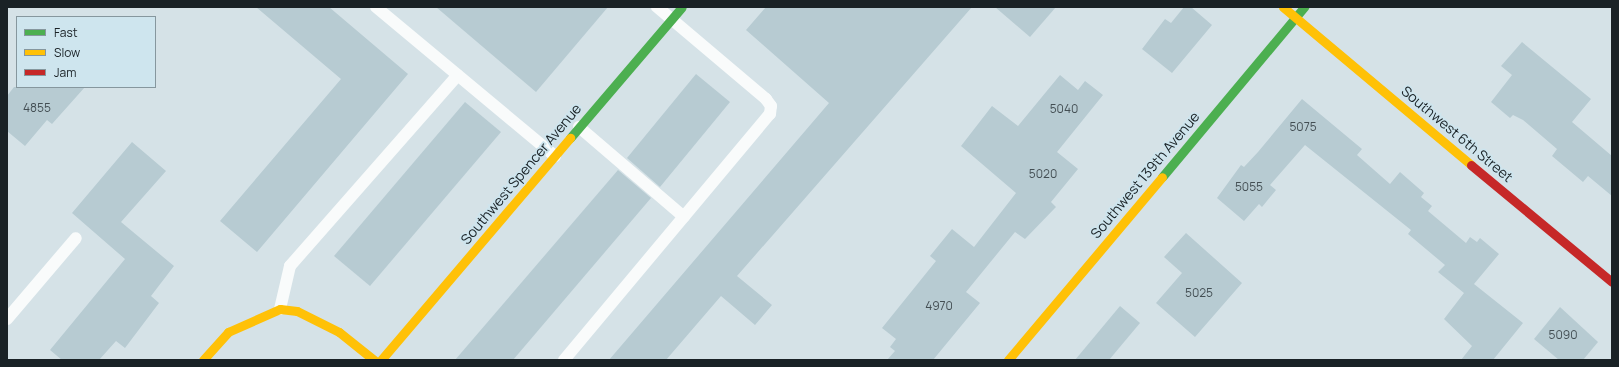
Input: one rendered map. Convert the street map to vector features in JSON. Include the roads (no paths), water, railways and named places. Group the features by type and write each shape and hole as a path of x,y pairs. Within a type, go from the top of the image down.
{"street":[{"name":"Southwest Spencer Avenue","path":"381,360 682,7"},
{"name":"Southwest 6th Street","path":"1283,7 1612,282"},
{"name":"Southwest 139th Avenue","path":"1008,360 1304,7"},
{"path":"203,360 228,332 280,309 298,311 338,332 374,360"}],"lane":[{"path":"376,7 555,156"},
{"path":"564,360 770,114 771,106 657,7"},
{"path":"280,309 290,266 458,75"},
{"path":"579,127 684,217"},
{"path":"7,318 76,238"}]}
